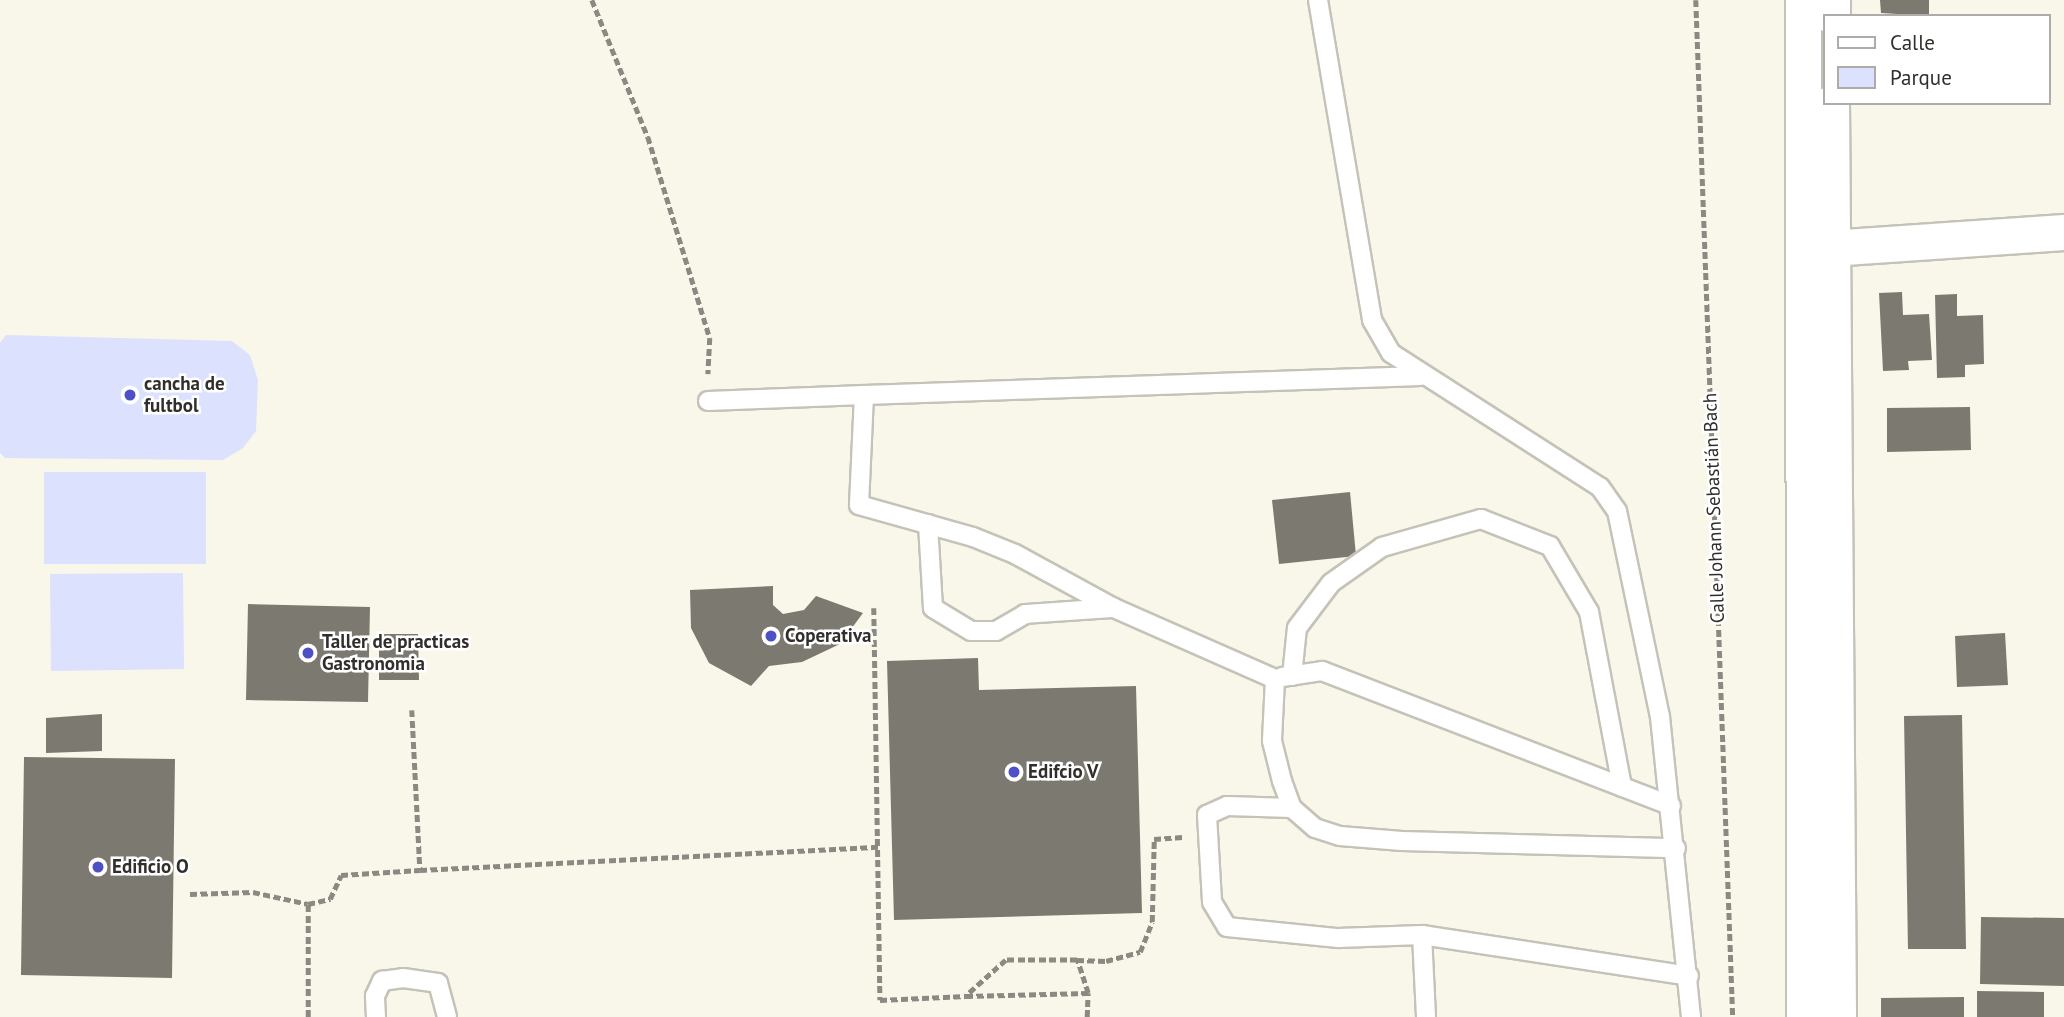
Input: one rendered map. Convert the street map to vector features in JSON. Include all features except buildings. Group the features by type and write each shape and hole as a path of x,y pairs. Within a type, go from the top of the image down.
{"street":[{"path":"1803,0 1804,1017"},
{"path":"1831,105 1829,248 1838,1017"},
{"path":"1829,248 2064,232"}],"lane":[{"path":"1318,0 1371,320 1391,353 1420,376 1600,487 1610,499 1660,717 1676,848 1691,1017"},
{"path":"708,401 1420,376"},
{"path":"864,395 859,505 928,524 1015,554 1114,608 1283,677 1322,671 1671,806"},
{"path":"1622,787 1589,612 1550,546 1480,519 1382,547 1331,583 1297,628 1283,677 1272,741 1292,808 1315,828 1340,836 1676,848"},
{"path":"928,524 933,608 971,631 996,631 1025,614 1114,608"},
{"path":"1292,808 1227,806 1207,815 1212,902 1227,927 1338,938 1422,935 1689,976"},
{"path":"1422,935 1426,1017"},
{"path":"376,1017 375,996 382,981 403,978 438,983 447,1017"}],"path":[{"path":"592,0 648,137 709,338 708,401"},
{"name":"Calle Johann Sebastián Bach","path":"1696,0 1733,1017"},
{"path":"874,608 880,1000 1088,993"},
{"path":"412,710 420,870"},
{"path":"966,996 1006,960 1106,961 1140,952 1152,922 1154,839 1208,835"},
{"path":"190,894 253,892 309,904 330,899 341,876 878,847"},
{"path":"307,1017 309,904"},
{"path":"1077,960 1088,993 1087,1017"}],"green space":[{"name":"cancha de fultbol","path":"6,335 232,341 250,355 258,380 256,431 243,448 223,460 5,458 0,453 0,343"},
{"path":"44,472 206,472 206,564 44,564"},
{"path":"183,573 184,669 51,671 50,574"}],"place":[{"name":"cancha de fultbol","path":"130,395"},
{"name":"Coperativa","path":"771,636"},
{"name":"Taller de practicas Gastronomia","path":"308,653"},
{"name":"Edifcio V","path":"1014,772"},
{"name":"Edificio O","path":"98,867"}]}
